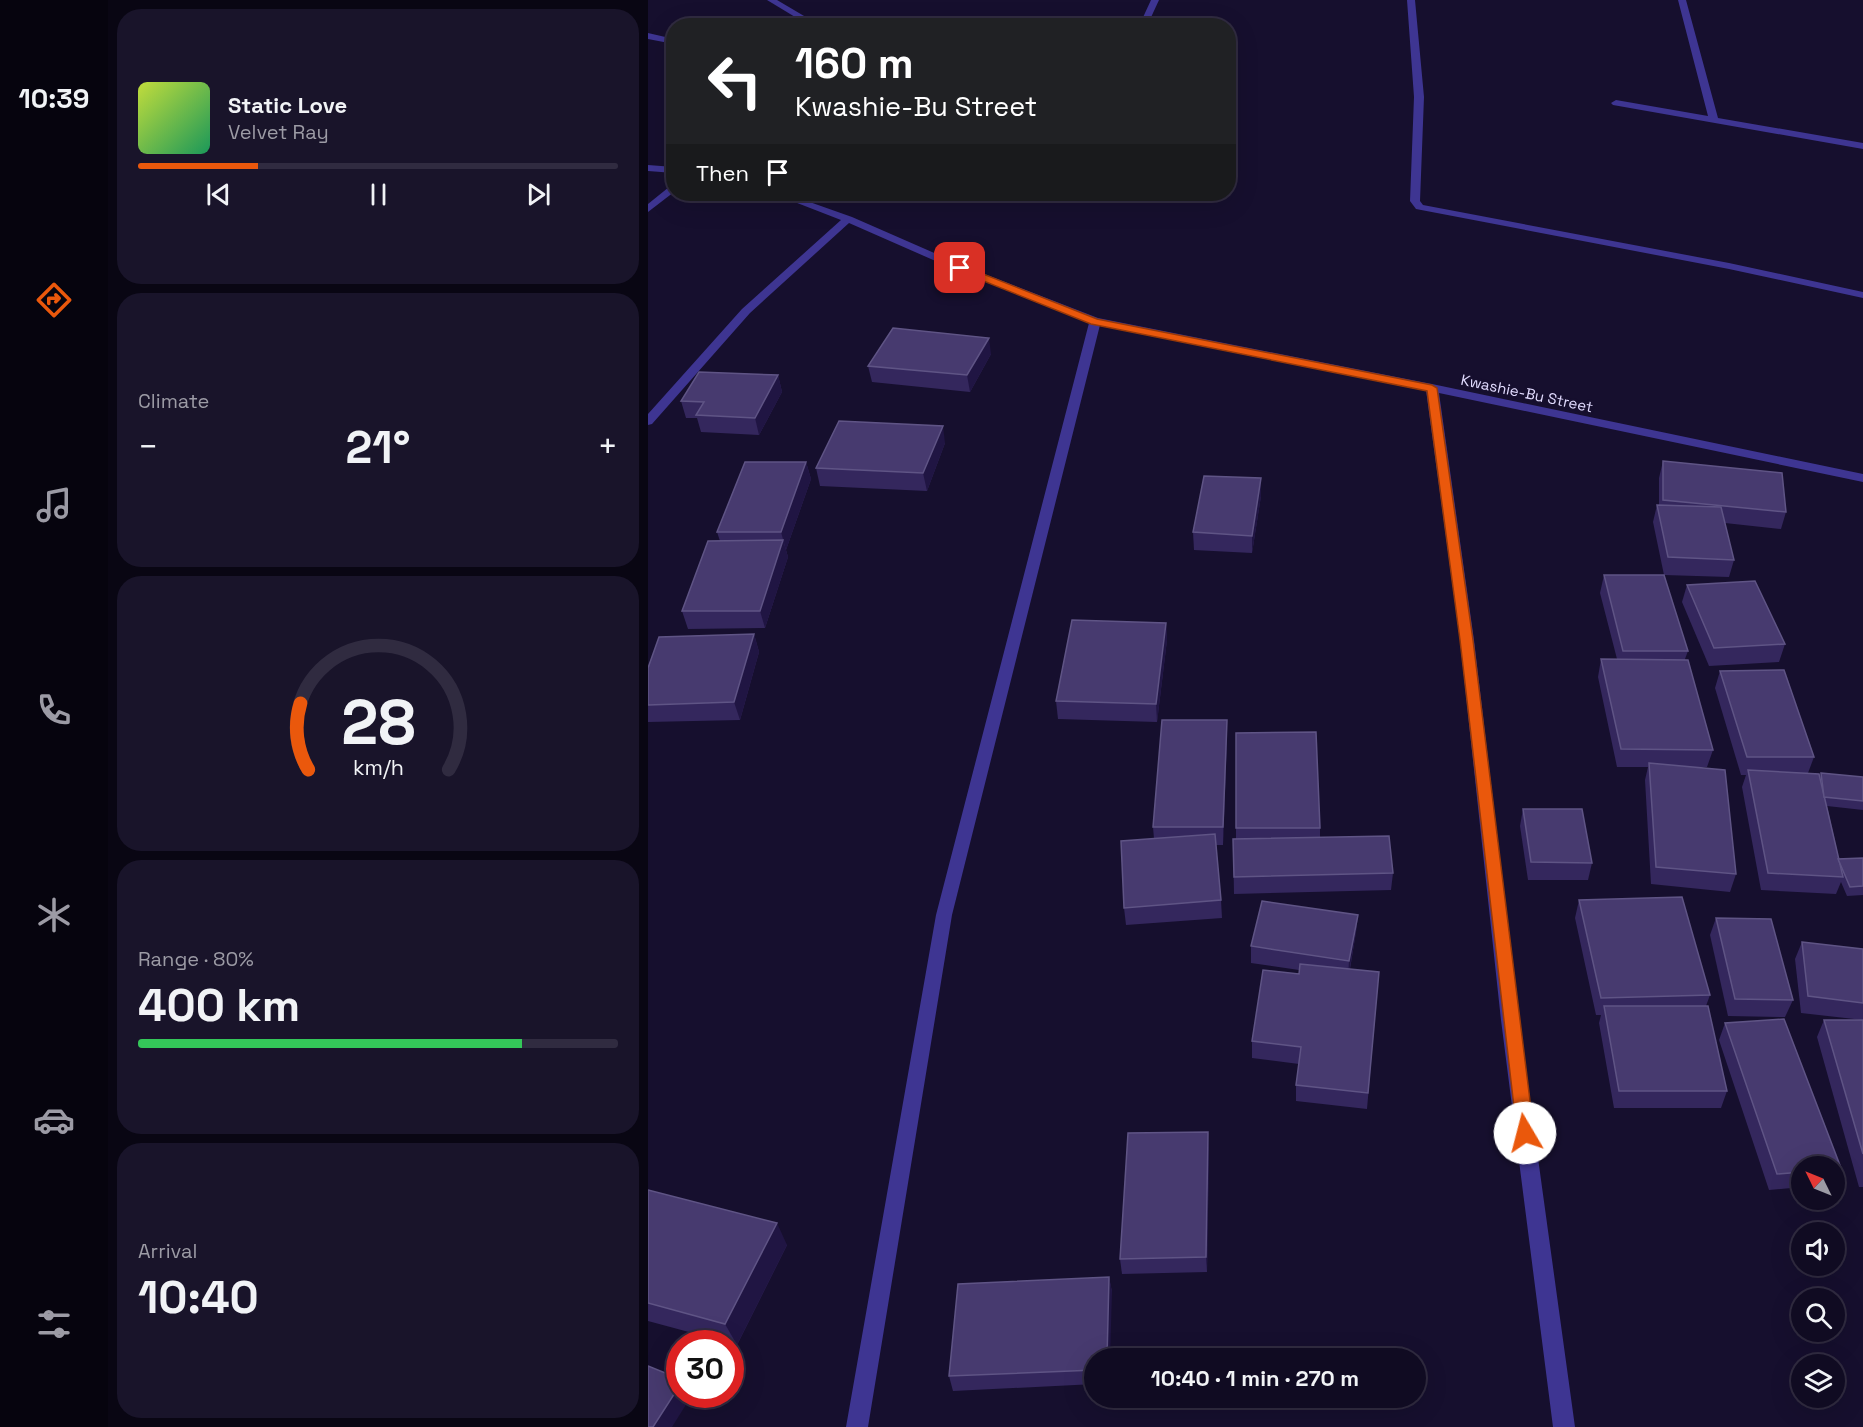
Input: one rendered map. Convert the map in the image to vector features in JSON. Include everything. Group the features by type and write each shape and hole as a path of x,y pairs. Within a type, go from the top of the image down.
{"street":[{"path":"771,0 803,18"},
{"path":"1147,18 1155,0"},
{"path":"1411,0 1419,97 1415,201 1420,207 1729,266 1863,295"},
{"path":"1682,0 1714,120"},
{"path":"648,36 666,40"},
{"path":"1616,103 1863,146"},
{"path":"648,168 666,169"},
{"path":"648,209 666,193"},
{"name":"Kwashie-Bu Street","path":"798,201 848,219 960,268 1095,321 1432,388 1863,478"},
{"path":"648,421 746,311 848,219"},
{"path":"857,1427 944,915 1095,321"},
{"path":"1432,388 1467,640 1510,1020 1564,1427"}],"building":[{"path":"893,328 989,338 967,375 868,366"},
{"path":"699,372 778,375 755,418 696,415 704,402 681,401"},
{"path":"839,421 943,426 923,473 816,468"},
{"path":"1663,461 1782,473 1786,512 1663,500"},
{"path":"745,462 806,462 781,532 717,532"},
{"path":"1204,476 1261,478 1252,536 1193,532"},
{"path":"1657,505 1721,507 1734,560 1668,557"},
{"path":"783,540 760,611 682,611 708,541"},
{"path":"1604,575 1664,575 1688,651 1623,651"},
{"path":"1755,581 1785,644 1714,648 1687,585"},
{"path":"1072,620 1166,623 1156,704 1056,701"},
{"path":"754,634 734,702 648,705 648,668 659,637"},
{"path":"1601,659 1688,660 1713,750 1621,749"},
{"path":"1784,670 1814,757 1747,757 1720,671"},
{"path":"1162,720 1227,720 1223,827 1153,827"},
{"path":"1316,732 1320,828 1236,828 1236,733"},
{"path":"1649,763 1725,770 1736,874 1656,867"},
{"path":"1748,770 1819,774 1843,877 1768,873"},
{"path":"1821,773 1863,777 1863,801 1824,797"},
{"path":"1523,809 1582,809 1592,863 1531,862"},
{"path":"1215,834 1221,900 1124,908 1121,841"},
{"path":"1389,836 1393,873 1234,877 1233,839"},
{"path":"1863,858 1863,886 1850,887 1838,859"},
{"path":"1682,897 1710,995 1601,998 1579,900"},
{"path":"1262,901 1358,915 1349,961 1251,946"},
{"path":"1716,918 1771,919 1793,1000 1735,999"},
{"path":"1802,942 1863,949 1863,1003 1808,996"},
{"path":"1300,964 1379,972 1368,1093 1296,1085 1301,1047 1252,1041 1263,970 1299,974"},
{"path":"1604,1006 1708,1006 1727,1091 1619,1091"},
{"path":"1784,1019 1836,1156 1791,1156 1791,1173 1777,1174 1725,1023"},
{"path":"1824,1020 1863,1020 1863,1154"},
{"path":"1208,1132 1206,1257 1120,1259 1128,1133"},
{"path":"648,1190 777,1223 725,1324 648,1303"},
{"path":"1109,1277 1107,1348 1084,1348 1084,1370 949,1376 958,1284"},
{"path":"648,1366 666,1373 666,1407 653,1427 648,1427"}],"route":[{"path":"960,268 1095,321 1432,388 1467,640 1525,1133"}]}
